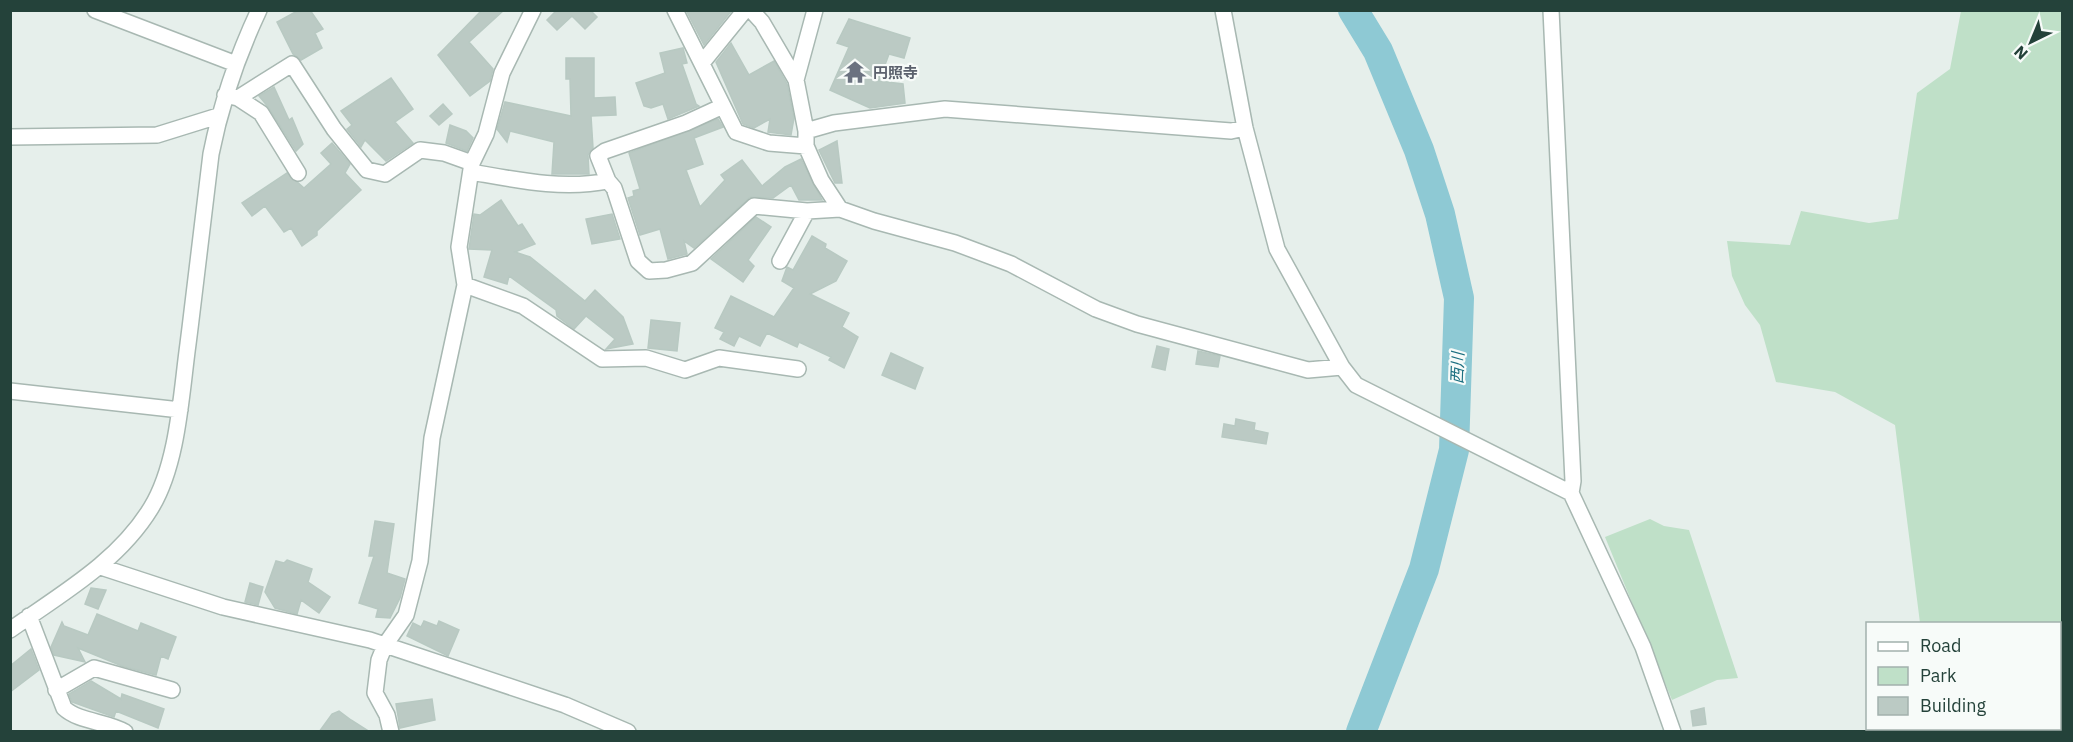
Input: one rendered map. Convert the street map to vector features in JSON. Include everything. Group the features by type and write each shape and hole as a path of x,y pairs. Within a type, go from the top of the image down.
{"street":[{"path":"95,10 236,64"},
{"path":"10,630 101,567 151,508 162,486 180,410 211,154 218,116 231,96 236,64 259,10"},
{"path":"391,732 387,715 375,693 379,660 385,645 406,615 420,561 432,438 465,285 459,247 472,167 486,134 502,73 533,10"},
{"path":"675,10 736,132 769,143 806,139 834,123 945,109 1231,131 1245,128"},
{"path":"702,63 745,10"},
{"path":"751,10 762,22 796,80 806,139 821,180 840,209"},
{"path":"796,80 815,10"},
{"path":"1223,10 1245,128 1277,249 1342,367 1356,385 1571,493"},
{"path":"1551,10 1573,481 1571,493 1643,646 1673,732"},
{"path":"231,96 292,64 334,129 367,170 385,174 420,150 444,153 472,167 531,183 570,186 608,181"},
{"path":"231,96 261,112 298,173"},
{"path":"723,106 686,123 604,151 598,156 608,181 614,188 638,261 649,271 666,270 692,263 754,206 807,211 840,209 874,221 955,243 1011,264 1096,309 1137,324 1308,370 1342,367"},
{"path":"10,136 157,135 218,116"},
{"path":"780,261 807,211"},
{"path":"465,285 523,306 602,358 646,358 685,370 719,358 798,369"},
{"path":"10,391 180,410"},
{"path":"101,567 223,607 385,645 564,705 628,732"},
{"path":"30,616 64,708 72,715 111,724 125,732"},
{"path":"56,690 94,668 172,690"}],"green space":[{"path":"1961,11 2062,11 2062,731 1912,731 2061,730 2061,622 1920,622 1895,425 1835,392 1776,382 1760,325 1745,305 1732,276 1727,241 1790,245 1801,211 1869,223 1898,219 1917,93 1950,69"},
{"path":"1650,519 1664,526 1689,530 1738,678 1717,680 1672,700 1605,537"}],"building":[{"path":"299,10 310,10 323,29 315,33 322,48 301,60 293,54 277,22"},
{"path":"482,10 504,10 469,42 493,69 490,81 470,96 438,55"},
{"path":"557,10 590,10 597,17 585,29 572,16 557,30 547,20"},
{"path":"686,10 732,10 704,45"},
{"path":"849,19 910,38 904,58 889,54 879,81 903,84 905,103 870,108 830,90 849,47 837,43"},
{"path":"731,43 749,75 774,61 787,84 794,118 791,135 768,132 770,119 754,128 743,124 716,62"},
{"path":"683,48 687,63 682,64 696,104 699,106 668,119 663,104 651,108 644,106 636,83 665,73 660,53"},
{"path":"566,58 594,58 594,98 615,97 616,115 591,116 593,148 588,155 589,174 552,174 554,142 510,131 507,142 497,129 505,102 571,116 570,79 566,79"},
{"path":"391,78 413,109 395,122 413,143 386,161 365,140 361,147 347,129 352,125 341,111"},
{"path":"274,87 289,120 292,118 303,144 296,151 259,96"},
{"path":"443,104 452,114 439,125 430,116"},
{"path":"718,119 723,127 694,138 703,164 686,170 700,207 725,180 721,175 742,160 762,186 785,167 801,159 822,200 799,200 791,185 773,198 750,197 694,248 684,241 687,254 668,259 660,229 640,235 628,198 634,196 633,191 640,189 629,153"},
{"path":"450,125 466,131 473,138 467,151 446,143"},
{"path":"837,141 842,183 835,183 819,150"},
{"path":"332,143 350,164 345,173 361,190 317,231 317,235 302,246 291,228 284,232 265,206 252,216 242,203 287,173 304,188 331,164 321,153"},
{"path":"501,200 518,226 522,224 535,244 515,252 530,257 585,301 595,290 623,317 633,344 606,349 615,339 586,316 574,329 557,316 556,310 509,276 507,284 484,277 492,250 469,249 474,214 480,215"},
{"path":"612,214 620,239 592,244 586,219"},
{"path":"756,217 771,227 748,260 754,266 743,282 711,259"},
{"path":"812,236 826,244 825,248 847,261 836,281 810,294 849,313 842,327 858,337 844,368 829,360 831,357 799,342 797,347 767,333 760,346 739,336 734,346 720,339 724,332 715,328 731,296 774,317 794,288 782,281 787,267 793,270"},
{"path":"651,320 680,323 677,351 648,348"},
{"path":"1157,346 1169,349 1165,370 1152,367"},
{"path":"1198,351 1220,356 1218,367 1196,364"},
{"path":"891,353 923,368 915,389 882,375"},
{"path":"1236,419 1255,423 1254,430 1268,433 1266,444 1222,437 1224,424 1235,426"},
{"path":"375,521 394,524 387,573 405,579 400,598 390,618 376,617 378,609 359,603 374,556 369,556"},
{"path":"287,560 312,569 308,582 330,597 319,613 301,600 297,614 275,608 265,592 276,561 284,563"},
{"path":"250,583 263,587 258,605 245,602"},
{"path":"91,588 106,590 98,609 85,604"},
{"path":"97,614 138,631 141,623 176,637 168,659 161,656 156,675 122,666 78,648 85,662 54,655 51,647 62,622 64,626 88,635"},
{"path":"424,621 437,626 439,621 459,630 448,656 407,636 413,623 421,627"},
{"path":"31,649 39,670 10,692 10,666"},
{"path":"91,681 121,699 122,694 164,709 158,728 116,711 114,717 72,702 69,694"},
{"path":"432,699 435,720 400,728 396,704"},
{"path":"1704,708 1706,724 1693,726 1691,711"},
{"path":"339,711 370,732 319,732 332,714"}],"waterway":[{"name":"西川","path":"1353,10 1378,51 1419,150 1440,214 1459,298 1454,450 1424,569 1361,732"}],"place":[{"name":"円照寺","path":"855,72"}]}
